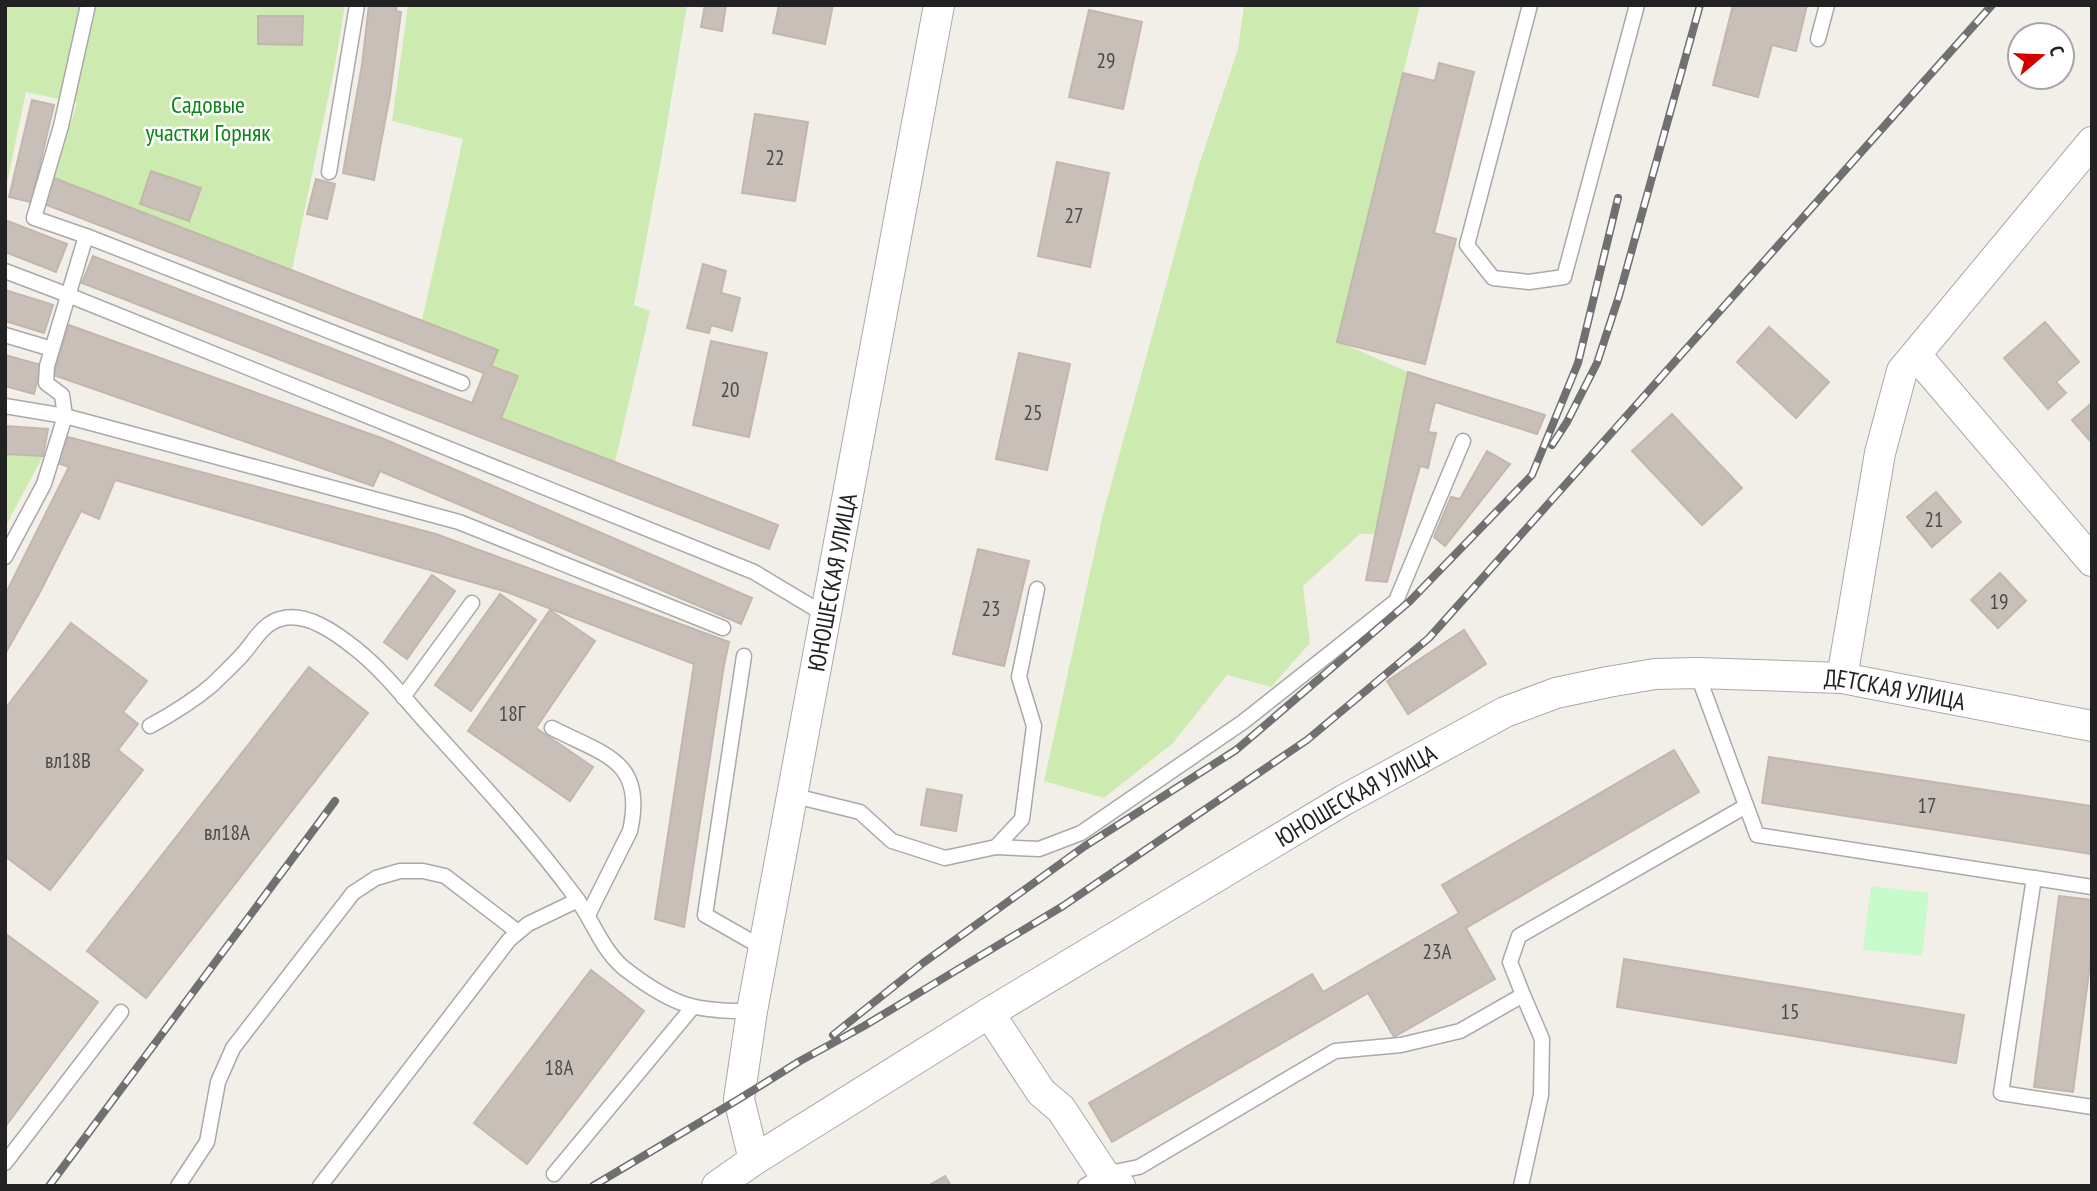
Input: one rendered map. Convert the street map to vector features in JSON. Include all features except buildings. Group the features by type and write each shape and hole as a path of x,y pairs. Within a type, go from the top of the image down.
{"street":[{"name":"ЮНОШЕСКАЯ УЛИЦА","path":"754,1160 739,1099 752,1011 939,5"},
{"path":"1842,678 1880,453 1902,371 2092,142"},
{"path":"1916,355 2092,561"},
{"name":"ЮНОШЕСКАЯ УЛИЦА","path":"717,1186 989,1013 1344,800 1505,712 1556,693 1608,681 1655,674 1697,673"},
{"name":"ДЕТСКАЯ УЛИЦА","path":"1697,673 1842,678 2092,726"},
{"path":"989,1013 1041,1092 1061,1109 1103,1182"}],"lane":[{"path":"88,5 61,126 34,218 462,383"},
{"path":"329,172 357,5"},
{"path":"1530,5 1468,245 1493,278 1529,282 1564,277 1637,5"},
{"path":"1818,39 1827,5"},
{"path":"5,557 44,484 65,416 62,395 46,383 47,366 86,236"},
{"path":"5,271 754,572 824,614"},
{"path":"5,335 52,349"},
{"path":"5,406 65,416 459,522 723,628"},
{"path":"791,795 860,812 892,841 945,858 996,847 1039,849 1081,833 1243,722 1396,601 1463,441"},
{"path":"996,847 1022,819 1034,726 1019,677 1037,589"},
{"path":"403,697 472,603"},
{"path":"150,726 209,687 269,624 278,619 304,618 340,637 373,664 487,791 578,900 609,953 628,972 673,1000 692,1007 715,1011 752,1011"},
{"path":"744,656 705,915 763,948"},
{"path":"1697,673 1757,835 2092,887"},
{"path":"552,729 614,761 624,770 634,791 634,816 630,831 588,915"},
{"path":"1521,1186 1541,1095 1542,1038 1510,962 1519,936 1746,806"},
{"path":"178,1186 207,1142 218,1082 233,1048 353,893 376,878 400,871 423,870 445,876 518,932"},
{"path":"2034,878 2001,1093 2092,1107"},
{"path":"320,1186 501,949 528,924 578,900"},
{"path":"1103,1182 1139,1167 1335,1051 1401,1045 1460,1031 1523,995"},
{"path":"554,1174 692,1007"},
{"path":"5,1163 121,1012"}],"green space":[{"name":"Садовые участки Горняк","path":"5,5 345,5 292,270 54,178 77,103 26,92 5,193"},
{"path":"408,5 687,5 634,305 650,311 615,462 501,418 517,376 491,366 497,350 422,320 463,139 392,121"},
{"path":"1244,5 1420,5 1337,341 1408,372 1375,534 1360,534 1303,586 1310,643 1271,687 1227,675 1173,743 1104,798 1044,781 1103,514 1199,165 1238,49"},
{"path":"5,454 43,456 5,527"},
{"path":"1871,886 1929,893 1922,956 1863,950"}],"railway":[{"path":"1552,445 1597,363 1619,296 1700,5"},
{"path":"593,1186 1063,906 1307,740 1429,638 1992,5"},
{"path":"833,1035 923,963 1085,846 1236,750 1410,601 1532,475 1578,363 1618,198"},
{"path":"49,1186 335,801"}]}
